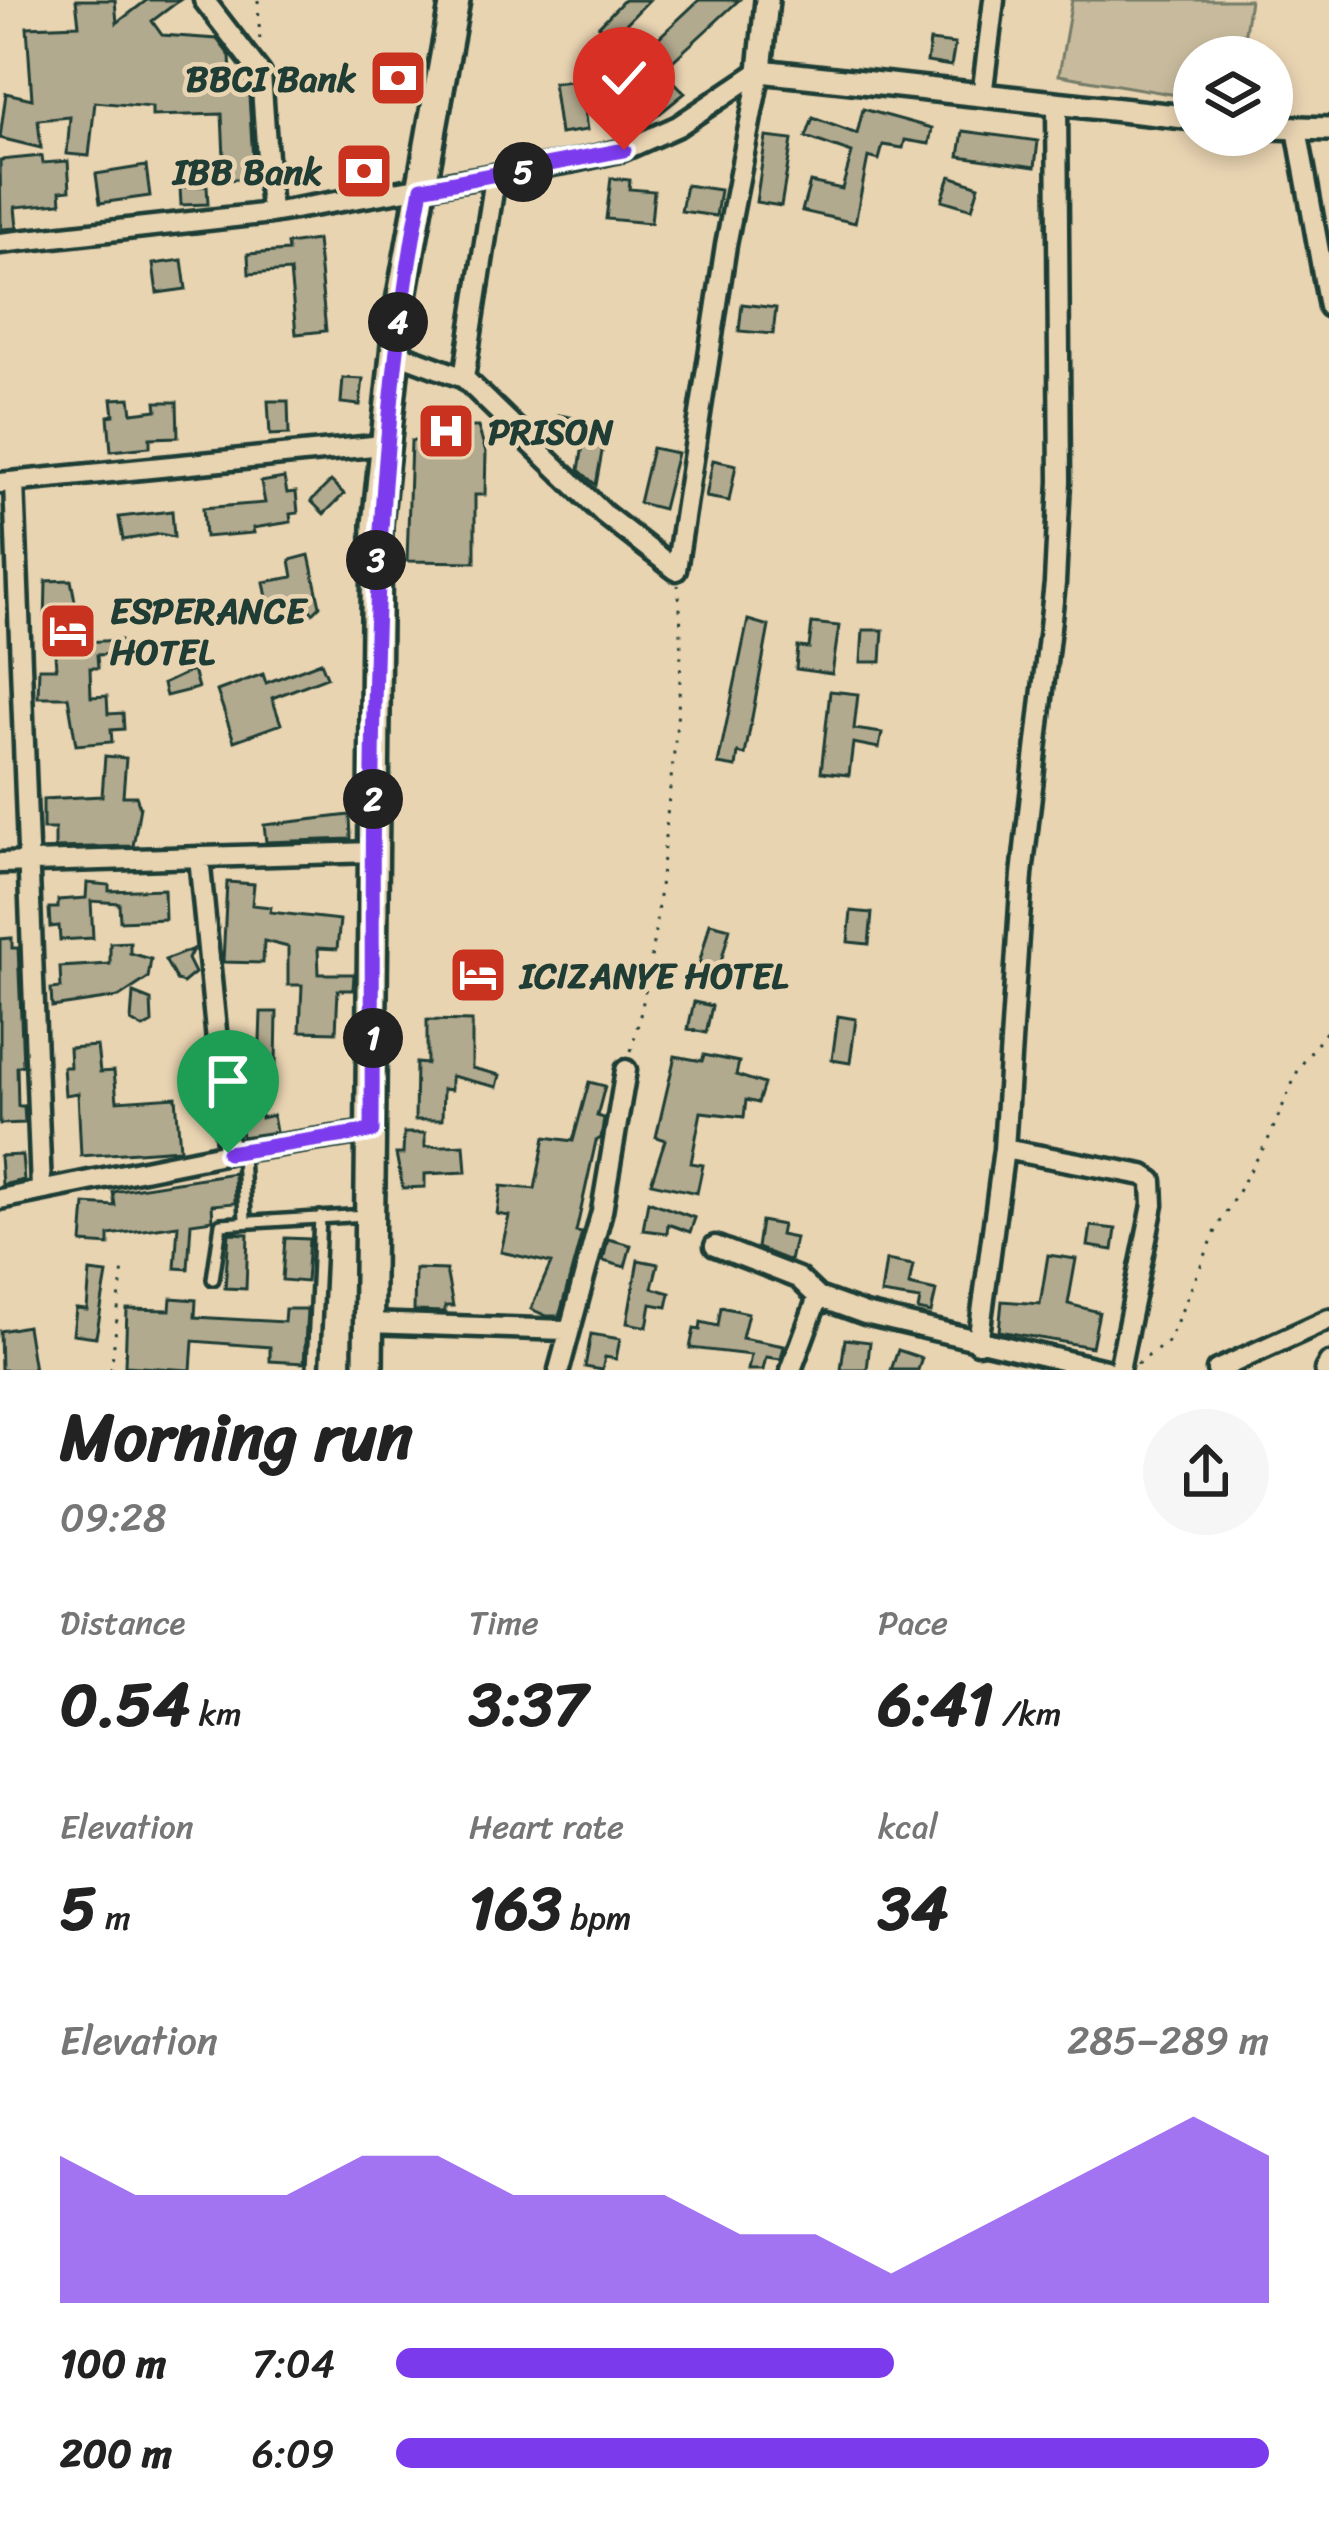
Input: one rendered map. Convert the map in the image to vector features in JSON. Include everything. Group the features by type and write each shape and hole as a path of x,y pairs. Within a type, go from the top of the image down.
{"main road":[{"path":"368,1370 373,614 383,445 394,352 455,0"}],"street":[{"path":"204,0 261,74 271,213"},
{"path":"394,352 464,378 604,514 676,570 726,245 760,71 767,0"},
{"path":"982,96 994,0"},
{"path":"0,243 271,213 496,178 624,150 678,126 760,71 1173,116"},
{"path":"978,1342 1004,1149 1022,875 1060,481 1057,105"},
{"path":"1293,129 1329,129"},
{"path":"1298,129 1329,307"},
{"path":"464,378 496,178"},
{"path":"40,1190 32,861 7,482 383,445"},
{"path":"0,863 374,852"},
{"path":"199,856 235,1152"},
{"path":"559,1370 566,1330 602,1211 626,1070"},
{"path":"0,1199 235,1152 372,1131"},
{"path":"1004,1149 1143,1175 1152,1181 1153,1205 1122,1370"},
{"path":"715,1246 798,1278 818,1298 978,1342 1105,1370"},
{"path":"791,1370 818,1298"},
{"path":"1217,1370 1329,1319"},
{"path":"369,1323 566,1330"}],"lane":[{"path":"235,1152 245,1220"},
{"path":"213,1279 216,1230 228,1221 372,1215"},
{"path":"313,1370 320,1217"}],"path":[{"path":"258,0 261,74"},
{"path":"626,1070 649,988 665,882 680,706 676,570"},
{"path":"1122,1370 1153,1357 1168,1342 1218,1226 1269,1138 1299,1068 1329,1028"},
{"path":"111,1370 123,1267"}],"shaded area":[{"path":"1072,0 1250,0 1244,36 1173,36 1173,94 1059,75"}],"building":[{"path":"76,0 115,0 117,23 147,0 180,0 152,21 162,35 217,39 230,56 231,75 248,79 254,178 225,180 222,114 152,116 152,107 95,102 89,156 67,154 70,117 38,120 41,148 0,138 6,93 32,99 27,27 79,25"},
{"path":"624,0 649,0 612,38 599,26"},
{"path":"699,0 739,0 663,70 685,93 643,127 605,88"},
{"path":"930,41 955,44 951,66 927,62"},
{"path":"580,80 587,130 560,134 553,83"},
{"path":"863,109 932,128 929,144 905,140 903,148 883,145 879,160 868,157 855,223 802,211 810,182 842,189 852,153 806,137 813,118 857,134"},
{"path":"963,131 1038,141 1035,167 959,156"},
{"path":"766,137 792,140 781,206 756,202"},
{"path":"42,156 43,163 68,161 70,190 60,191 61,203 15,207 17,228 1,229 0,160"},
{"path":"146,166 150,196 100,203 96,174"},
{"path":"950,176 979,186 972,209 942,200"},
{"path":"611,178 630,180 629,189 654,191 651,223 606,219"},
{"path":"686,185 720,190 716,216 681,211"},
{"path":"207,186 208,204 181,205 180,187"},
{"path":"317,240 326,331 296,334 290,271 249,274 248,254 288,251 287,244"},
{"path":"182,260 186,289 157,293 153,264"},
{"path":"742,304 776,308 773,334 739,331"},
{"path":"343,378 363,379 360,405 341,403"},
{"path":"130,398 132,413 157,410 156,402 177,402 178,437 150,438 150,447 111,451 108,416 114,415 112,399"},
{"path":"268,401 288,401 289,434 270,435"},
{"path":"559,415 607,424 596,485 579,470 584,439 555,433"},
{"path":"453,427 478,427 486,452 485,495 475,495 475,562 407,561 411,441 454,441"},
{"path":"652,448 677,453 663,509 639,503"},
{"path":"713,460 736,465 729,501 706,497"},
{"path":"284,478 287,493 296,492 298,513 290,514 291,522 253,528 254,533 205,537 203,508 265,503 261,482"},
{"path":"331,481 344,494 324,514 311,501"},
{"path":"172,511 174,537 160,534 123,540 119,517"},
{"path":"309,555 320,606 313,613 299,598 268,603 264,582 293,577 290,560"},
{"path":"71,580 76,606 84,606 84,642 120,640 120,654 97,655 98,668 90,668 91,697 107,696 108,714 123,713 124,729 111,730 112,742 76,745 68,697 38,697 39,668 56,668 55,653 63,653 61,625 45,626 46,581"},
{"path":"748,620 769,626 745,755 738,753 736,767 718,764"},
{"path":"812,623 839,626 832,674 796,669 798,647 809,648"},
{"path":"863,630 883,630 881,662 861,662"},
{"path":"321,662 327,677 272,698 281,724 234,741 217,691 263,674 266,683"},
{"path":"193,670 198,688 166,696 163,684"},
{"path":"830,691 858,694 854,729 882,733 879,748 853,743 849,775 821,772"},
{"path":"105,756 126,758 123,796 136,796 140,807 133,846 55,848 55,829 43,829 43,799 102,796"},
{"path":"350,815 351,839 266,842 264,825"},
{"path":"227,882 254,884 252,905 271,907 270,912 340,920 337,949 318,948 319,974 354,974 353,990 338,990 336,1032 300,1031 302,985 288,985 288,947 264,941 263,963 223,962"},
{"path":"87,883 109,885 109,891 164,889 165,919 120,921 119,903 91,901 93,938 60,940 59,926 50,927 49,908 58,908 58,900 86,898"},
{"path":"851,911 872,913 869,944 848,942"},
{"path":"710,923 730,928 717,977 697,972"},
{"path":"12,938 12,948 18,948 23,1065 17,1067 18,1106 24,1106 25,1123 0,1124 0,939"},
{"path":"130,942 130,953 151,959 148,978 119,997 52,1007 51,989 61,988 60,967 110,964 110,943"},
{"path":"193,949 188,959 195,973 183,983 177,981 165,960"},
{"path":"133,993 151,1000 152,1023 143,1028 131,1021"},
{"path":"694,1002 712,1006 706,1033 688,1029"},
{"path":"261,1012 277,1012 276,1063 247,1071 243,1044 260,1041"},
{"path":"838,1016 856,1019 850,1063 832,1060"},
{"path":"427,1020 472,1021 472,1068 500,1075 497,1087 451,1076 451,1090 443,1089 442,1120 415,1120 416,1063 427,1064"},
{"path":"97,1046 100,1072 114,1071 117,1101 176,1097 180,1149 81,1156 78,1093 65,1095 63,1067 70,1067 69,1048"},
{"path":"704,1055 739,1062 736,1075 764,1084 758,1103 746,1100 744,1117 701,1112 691,1163 703,1165 697,1193 651,1183 665,1140 656,1137 675,1056 702,1061"},
{"path":"256,1073 261,1118 273,1115 276,1132 242,1137 234,1076"},
{"path":"589,1082 605,1086 597,1116 604,1118 601,1138 596,1141 576,1232 582,1233 561,1310 559,1316 547,1316 531,1309 551,1263 501,1252 509,1216 497,1214 501,1186 535,1189 545,1137 573,1141"},
{"path":"404,1133 425,1133 425,1147 464,1145 466,1172 425,1174 425,1187 403,1188 396,1154 403,1154"},
{"path":"22,1155 24,1180 2,1185 0,1156"},
{"path":"234,1173 235,1203 212,1205 213,1220 191,1223 188,1269 175,1268 178,1225 109,1235 109,1245 82,1243 85,1204 115,1206 113,1192"},
{"path":"648,1201 695,1218 690,1232 668,1224 667,1233 643,1230"},
{"path":"761,1221 782,1225 780,1235 795,1238 790,1261 757,1248"},
{"path":"1091,1226 1116,1229 1113,1250 1088,1246"},
{"path":"229,1233 248,1234 246,1289 225,1288"},
{"path":"285,1238 309,1239 306,1282 282,1280"},
{"path":"608,1239 631,1245 625,1267 603,1261"},
{"path":"1048,1255 1076,1259 1068,1304 1099,1312 1092,1347 999,1331 1002,1301 1040,1304"},
{"path":"638,1260 658,1264 652,1288 670,1293 667,1307 651,1304 647,1327 627,1323"},
{"path":"886,1260 913,1265 909,1285 936,1291 931,1313 918,1310 920,1300 881,1294"},
{"path":"415,1269 446,1270 453,1306 445,1306 445,1312 414,1311"},
{"path":"90,1272 107,1274 96,1337 73,1334 76,1309 87,1310"},
{"path":"171,1298 196,1300 195,1317 284,1322 285,1309 307,1309 304,1363 270,1361 270,1347 193,1341 191,1370 125,1366 127,1309 170,1310"},
{"path":"721,1307 748,1313 742,1338 784,1346 781,1359 766,1357 763,1370 748,1370 751,1355 690,1348 694,1329 700,1330 701,1322 718,1326"},
{"path":"27,1326 34,1370 1,1370 0,1331"},
{"path":"591,1334 620,1339 616,1359 605,1357 602,1370 585,1367"},
{"path":"845,1339 870,1342 867,1370 841,1370"},
{"path":"898,1350 922,1358 918,1370 891,1370"}],"place":[{"name":"BBCI Bank","path":"398,78"},
{"name":"IBB Bank","path":"364,171"},
{"name":"PRISON","path":"446,431"},
{"name":"ESPERANCE HOTEL","path":"68,631"},
{"name":"ICIZANYE HOTEL","path":"478,975"}],"route":[{"path":"228,1153 372,1131 377,526 400,307 422,188 496,178 624,150"}]}
